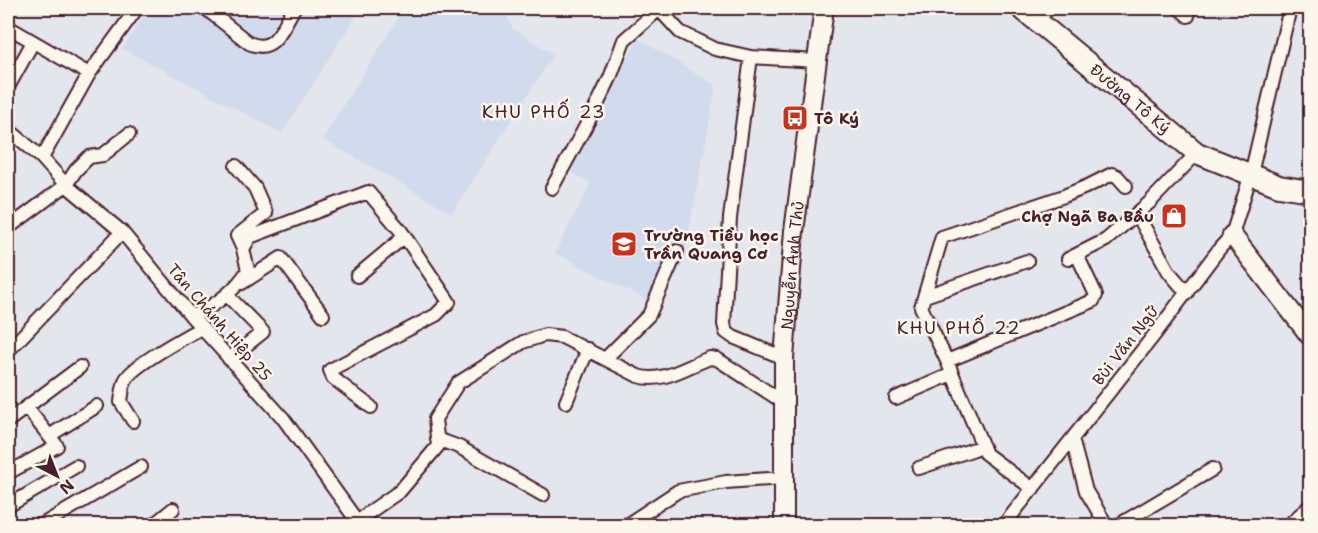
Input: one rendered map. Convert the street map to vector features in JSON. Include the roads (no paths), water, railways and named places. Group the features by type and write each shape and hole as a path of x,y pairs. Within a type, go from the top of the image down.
{"main road":[{"name":"Nguyễn Ảnh Thủ","path":"784,525 784,358 794,231 824,8"},
{"name":"Đường Tô Ký","path":"1021,8 1043,14 1197,153 1279,186 1311,191"},
{"name":"Đường Tô Ký","path":"1251,174 1282,174 1311,179"},
{"path":"1232,235 1311,336"}],"street":[{"path":"42,158 89,74 137,8"},
{"path":"205,8 249,43 257,46 266,46 275,40 294,8"},
{"path":"552,188 596,109 624,40 658,8 680,32 715,49 751,57 816,61"},
{"name":"Bùi Văn Ngữ","path":"1003,525 1232,235 1251,174 1290,8"},
{"path":"8,27 89,74"},
{"path":"8,87 33,42"},
{"path":"751,57 730,218 724,324 726,332 733,337 784,358"},
{"name":"Tân Chánh Hiệp 25","path":"8,129 42,158 66,185 122,232 201,328 283,418 356,523"},
{"path":"8,228 66,185 89,157 103,155 129,134"},
{"path":"947,361 1094,301 1096,296 1073,257 1106,240 1137,214 1172,181 1197,153"},
{"path":"236,166 255,188 266,213 237,236 248,270 239,285"},
{"path":"1033,489 986,454 947,361 921,307 942,237 1064,196 1112,174 1126,186"},
{"path":"243,249 250,237 368,192 405,236 449,302 436,315 330,370 333,378 371,407"},
{"path":"1137,214 1169,272 1187,293"},
{"path":"8,351 122,232"},
{"path":"357,276 405,236"},
{"path":"605,359 649,315 677,251"},
{"path":"192,317 281,258 323,315"},
{"path":"925,296 1026,261"},
{"path":"227,294 263,332 229,359"},
{"path":"133,421 121,402 126,378 157,355 201,328"},
{"path":"356,523 399,491 438,446 435,419 458,383 523,342 544,335 554,335 588,349 648,379 658,379 710,358 717,359 783,402"},
{"path":"566,402 588,349"},
{"path":"8,421 80,367"},
{"path":"896,398 952,374"},
{"path":"49,436 97,406"},
{"path":"8,473 57,446 27,408"},
{"path":"437,439 459,447 543,495"},
{"path":"1072,439 1086,491 1107,525"},
{"path":"919,468 983,447"},
{"path":"8,506 76,466"},
{"path":"40,525 61,521 141,467"},
{"path":"1117,525 1213,469"},
{"path":"625,525 678,491 726,482 783,478"},
{"path":"1287,525 1311,506"},
{"path":"152,525 173,509"}],"place":[{"name":"Tô Ký","path":"795,118"},
{"name":"Chợ Ngã Ba Bầu","path":"1174,216"},
{"name":"Trường Tiểu học Trần Quang Cơ","path":"624,244"}],"district":[{"name":"KHU PHỐ 23","path":"544,112"},
{"name":"KHU PHỐ 22","path":"959,328"}]}
